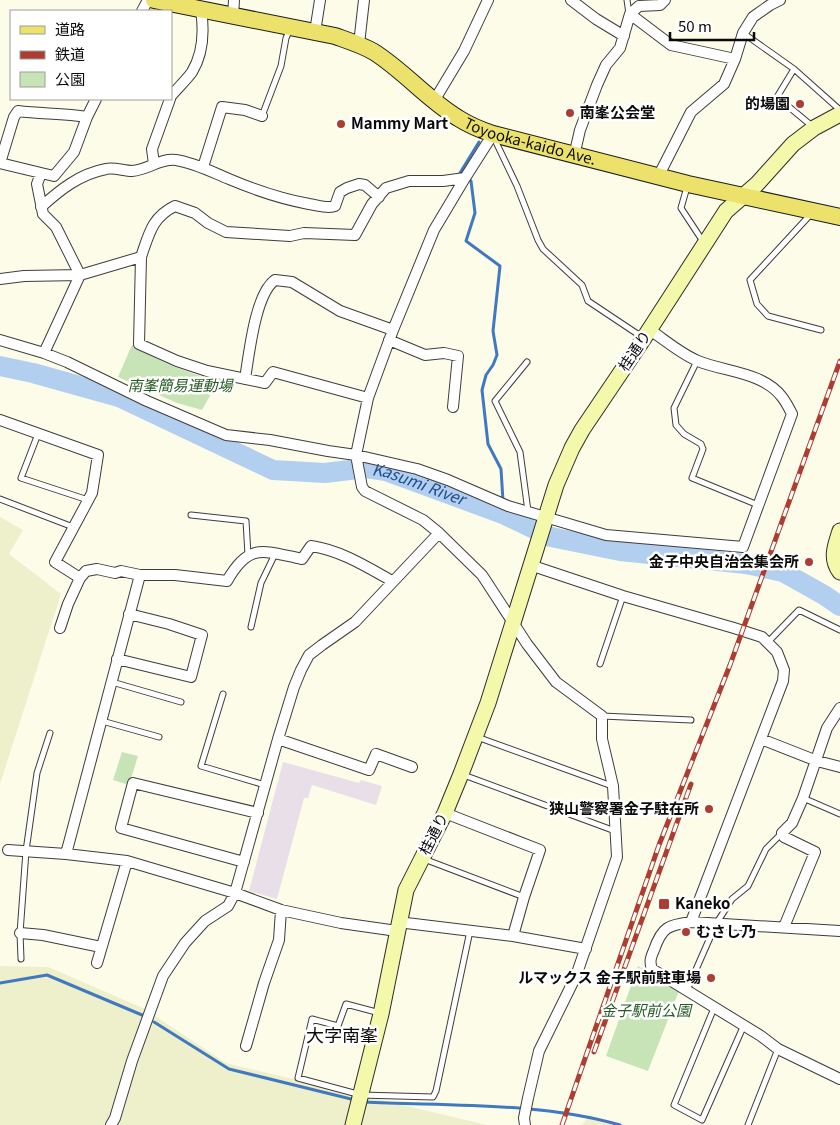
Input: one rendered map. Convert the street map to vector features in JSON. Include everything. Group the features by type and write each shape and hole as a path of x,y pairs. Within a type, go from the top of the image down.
{"main road":[{"name":"Toyooka-kaido Ave.","path":"154,0 202,10 234,8 291,28 316,32 359,44 388,62 434,101 463,121 493,134 658,177 840,217"}],"street":[{"path":"316,32 320,0"},
{"path":"359,44 364,0"},
{"path":"434,101 464,51 488,0"},
{"path":"571,0 596,20 624,36"},
{"path":"574,156 580,130 597,85 606,65 620,48 630,14 640,6 660,5 666,0"},
{"path":"658,177 690,112 724,84 735,59 743,33 753,17 780,0"},
{"path":"172,95 191,74 197,62 204,29 202,10"},
{"path":"630,14 671,45 735,59"},
{"path":"87,117 18,111 0,163 54,176 74,152 96,100"},
{"path":"154,164 152,149 169,100"},
{"path":"203,167 222,107 245,110 262,116"},
{"name":"桂通り","path":"353,1125 381,1014 391,969 397,926 406,890 445,813 476,736 488,703 530,564 563,467 572,448 726,211 757,184 793,144 814,128 840,114"},
{"path":"493,134 434,230 391,335 368,398 356,455 362,487 365,492 423,520 439,533 482,576 512,622 556,682 602,716 602,739 613,786 617,857 598,906 576,976 539,1051 528,1098 525,1125"},
{"path":"42,207 61,189 74,180 108,168 132,171 174,160 203,167 230,180 278,197 315,205 333,208 340,192 359,184 365,185 379,196"},
{"path":"41,173 37,184 44,214 56,228 80,275"},
{"path":"368,398 273,372 264,383 194,367 139,344 141,257 156,218 175,206 195,213 208,223 226,232 290,236 304,233 355,235 372,204 386,188 409,181 443,181 465,178"},
{"path":"0,279 24,276 80,275 141,257"},
{"path":"44,353 80,275"},
{"path":"245,379 254,320 268,284 275,280 292,282 340,311 391,335 425,355 444,353 458,356 453,407"},
{"path":"0,340 44,353 103,379 146,401 226,435 270,440 356,455 417,469 448,480 496,502 606,535 743,547 792,414 781,396 771,387 749,375 697,360 647,334"},
{"path":"0,420 98,456 92,493 56,562 80,578"},
{"path":"840,532 834,555 836,566 840,572"},
{"path":"111,1125 163,976 185,943 205,921 228,906 235,893 278,739 301,670 310,656 322,645 355,622 439,533"},
{"path":"60,628 80,578 86,571 97,569 226,581 241,560 252,552 302,558 311,546 360,563 392,581"},
{"path":"530,564 623,596 762,637 777,652 784,670 783,681 691,922"},
{"path":"66,854 140,574"},
{"path":"118,659 191,677 202,635 129,614"},
{"path":"784,927 815,852 784,837 782,833 792,823 817,761 827,728 840,708"},
{"path":"278,739 369,770 376,754 412,766"},
{"path":"761,739 817,761 840,767"},
{"path":"244,862 121,828 134,783 258,813"},
{"path":"445,813 540,850 513,936"},
{"path":"8,850 126,861 235,893 281,910 341,923 470,931 513,936 586,949"},
{"path":"96,963 126,861"},
{"path":"246,1046 278,940 281,910"},
{"path":"840,931 691,922 674,925 665,929 658,936 650,962 652,968 714,1008 744,1024 778,1049 840,1079"},
{"path":"20,932 101,947"}],"lane":[{"path":"627,0 630,14"},
{"path":"262,116 281,66 286,38 291,28"},
{"path":"743,33 794,69 840,110"},
{"path":"794,69 777,97 814,128"},
{"path":"493,134 518,186 543,249 582,286 588,301 647,334"},
{"path":"688,184 680,208 704,243"},
{"path":"813,212 750,280 757,304 768,316 822,330"},
{"path":"697,360 674,408 676,425 684,434 701,444 703,449 692,478 759,506"},
{"path":"527,362 495,401 520,452 528,513"},
{"path":"38,434 21,478 88,500"},
{"path":"0,499 74,527"},
{"path":"191,515 246,521 248,555"},
{"path":"251,627 261,583 275,554"},
{"path":"600,664 623,596"},
{"path":"768,642 799,610 840,630"},
{"path":"111,682 181,702"},
{"path":"223,694 201,766 266,785"},
{"path":"602,716 691,720"},
{"path":"101,721 159,737"},
{"path":"21,959 20,932 26,851 37,773 50,732"},
{"path":"476,736 613,786"},
{"path":"461,774 616,831"},
{"path":"803,798 840,814"},
{"path":"688,990 716,924 732,899 748,886 766,850 782,833"},
{"path":"421,858 524,896"},
{"path":"381,1014 346,1004 338,1026 312,1019 298,1078 360,1099 434,1097 470,931"},
{"path":"714,1008 674,1105 702,1120 744,1024"},
{"path":"748,1125 778,1049"}],"shaded area":[{"path":"283,762 359,783 361,780 382,786 376,805 312,785 308,798 304,798 277,899 249,891"}],"green space":[{"name":"南峯簡易運動場","path":"132,345 174,366 218,381 202,410 177,403 118,377"},
{"path":"0,517 23,530 9,554 61,594 0,784"},
{"path":"122,752 138,756 129,785 113,780"},
{"path":"0,966 48,967 143,1008 226,1063 487,1125 0,1125"},
{"name":"金子駅前公園","path":"638,966 679,991 648,1071 606,1056"},
{"path":"589,1115 622,1125 582,1125"}],"waterway":[{"path":"462,175 460,173 479,142"},
{"path":"468,178 471,181 475,213 466,241 500,266 493,331 497,355 486,375 482,390 488,444 501,469 503,501"},
{"name":"Kasumi River","path":"0,366 33,373 119,397 273,470 325,473 366,468 386,471 503,514 551,537 620,551 746,564 783,572 840,606"},
{"name":"Kasumi River","path":"503,507 503,514"},
{"path":"0,983 47,975 142,1015"},
{"path":"154,1022 229,1069 355,1100"},
{"path":"364,1102 493,1106 558,1112 620,1125"}],"railway":[{"path":"562,1125 659,845 730,665 840,361"},
{"path":"594,1052 691,784"}],"place":[{"name":"的場園","path":"800,104"},
{"name":"南峯公会堂","path":"570,113"},
{"name":"Mammy Mart","path":"341,124"},
{"name":"金子中央自治会集会所","path":"809,562"},
{"name":"狭山警察署金子駐在所","path":"709,809"},
{"name":"Kaneko","path":"664,904"},
{"name":"むさし乃","path":"686,932"},
{"name":"ルマックス 金子駅前駐車場","path":"711,978"}],"district":[{"name":"大字南峯","path":"342,1036"}]}
